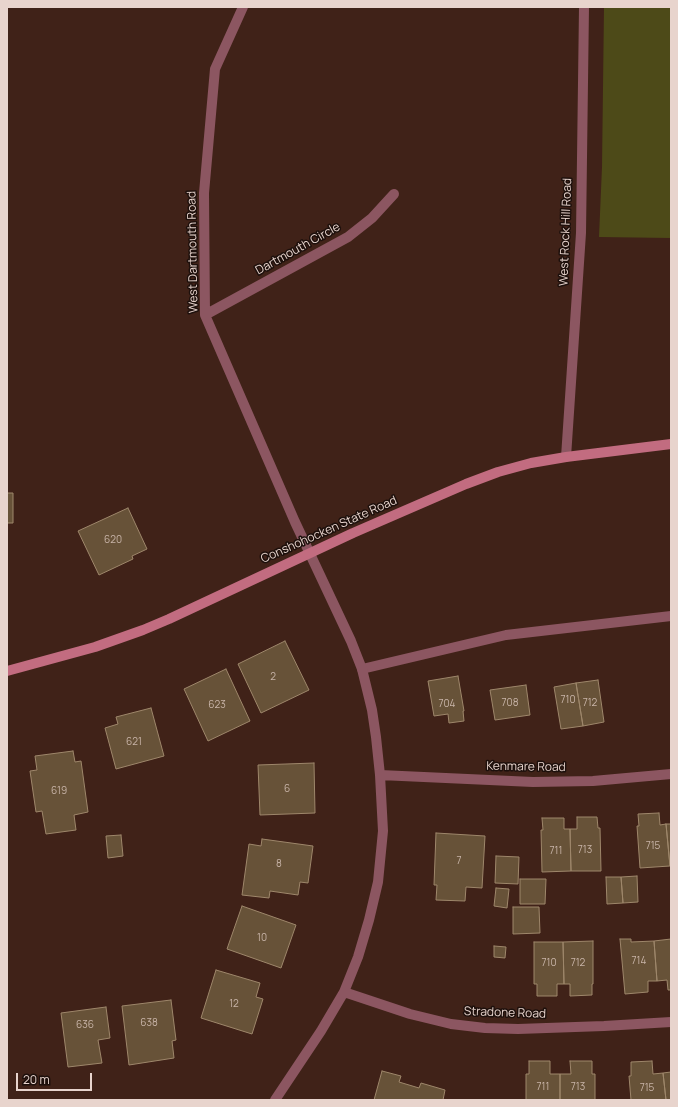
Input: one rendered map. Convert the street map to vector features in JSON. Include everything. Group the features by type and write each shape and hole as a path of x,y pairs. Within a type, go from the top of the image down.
{"main road":[{"name":"Conshohocken State Road","path":"7,671 95,647 143,630 310,553 472,481 511,469 566,457 671,444"}],"street":[{"name":"West Dartmouth Road","path":"243,7 215,69 204,193 205,314 296,522 351,641 362,669 372,710 380,775 383,831 378,882 358,957 344,992 321,1031 276,1100"},
{"name":"West Rock Hill Road","path":"566,457 581,233 584,7"},
{"name":"Dartmouth Circle","path":"205,314 348,237 372,218 394,194"},
{"path":"362,669 506,635 671,616"},
{"name":"Kenmare Road","path":"380,775 533,782 593,781 671,774"},
{"name":"Stradone Road","path":"344,992 410,1014 451,1024 485,1028 518,1029 671,1022"}],"shaded area":[{"path":"604,7 671,7 671,238 599,237 602,167"}],"building":[{"path":"7,493 13,493 13,523 7,523"},
{"path":"128,508 147,549 132,556 133,559 99,575 78,531"},
{"path":"285,641 309,690 261,713 238,664"},
{"path":"226,669 250,721 208,741 184,689"},
{"path":"458,676 464,711 464,721 449,723 448,714 434,716 428,681"},
{"path":"598,680 604,722 583,726 576,683"},
{"path":"576,683 583,726 561,729 554,687"},
{"path":"526,685 530,715 495,720 490,690"},
{"path":"151,708 164,756 116,769 105,728 118,724 116,717"},
{"path":"73,751 75,762 81,761 88,812 74,815 76,830 46,834 42,811 36,812 30,771 37,770 35,756"},
{"path":"314,763 315,813 260,815 258,765"},
{"path":"659,813 660,825 666,824 670,866 640,868 637,826 639,826 638,814"},
{"path":"577,817 597,817 598,828 600,828 601,871 571,871 570,829 577,829"},
{"path":"542,818 564,818 564,829 570,829 571,871 542,872"},
{"path":"666,824 671,824 671,866 670,866"},
{"path":"436,833 485,836 482,888 466,887 465,901 436,900 437,885 434,885"},
{"path":"121,835 123,856 108,858 106,836"},
{"path":"262,839 313,846 308,883 300,882 298,895 270,891 269,898 242,895 249,844 261,846"},
{"path":"496,856 519,857 518,884 495,883"},
{"path":"637,876 638,902 623,903 621,877"},
{"path":"606,877 621,877 623,903 607,904"},
{"path":"520,879 546,879 545,904 520,904"},
{"path":"496,888 509,889 507,908 494,906"},
{"path":"242,906 296,925 281,968 227,949"},
{"path":"513,907 539,907 540,933 513,934"},
{"path":"620,939 631,939 631,942 654,941 657,981 648,981 648,992 625,994"},
{"path":"671,939 671,990 668,990 667,980 657,981 654,941"},
{"path":"593,941 592,995 570,996 570,984 564,984 563,942"},
{"path":"534,942 563,942 564,984 557,984 557,996 537,996 537,984 534,984"},
{"path":"494,946 506,947 505,958 494,957"},
{"path":"216,970 260,983 256,997 263,999 252,1034 201,1018"},
{"path":"171,1000 176,1040 172,1041 174,1058 129,1065 122,1006"},
{"path":"106,1007 110,1038 98,1040 102,1063 68,1067 61,1013"},
{"path":"529,1061 550,1061 550,1074 560,1074 560,1100 526,1100 526,1074 529,1074"},
{"path":"570,1061 592,1061 592,1074 595,1074 595,1100 560,1100 560,1074 571,1074"},
{"path":"652,1061 653,1074 663,1073 666,1100 631,1100 629,1076 631,1076 631,1062"},
{"path":"382,1071 401,1076 399,1082 419,1088 421,1083 445,1090 443,1100 374,1100"},
{"path":"671,1072 671,1100 666,1100 663,1073"}]}
